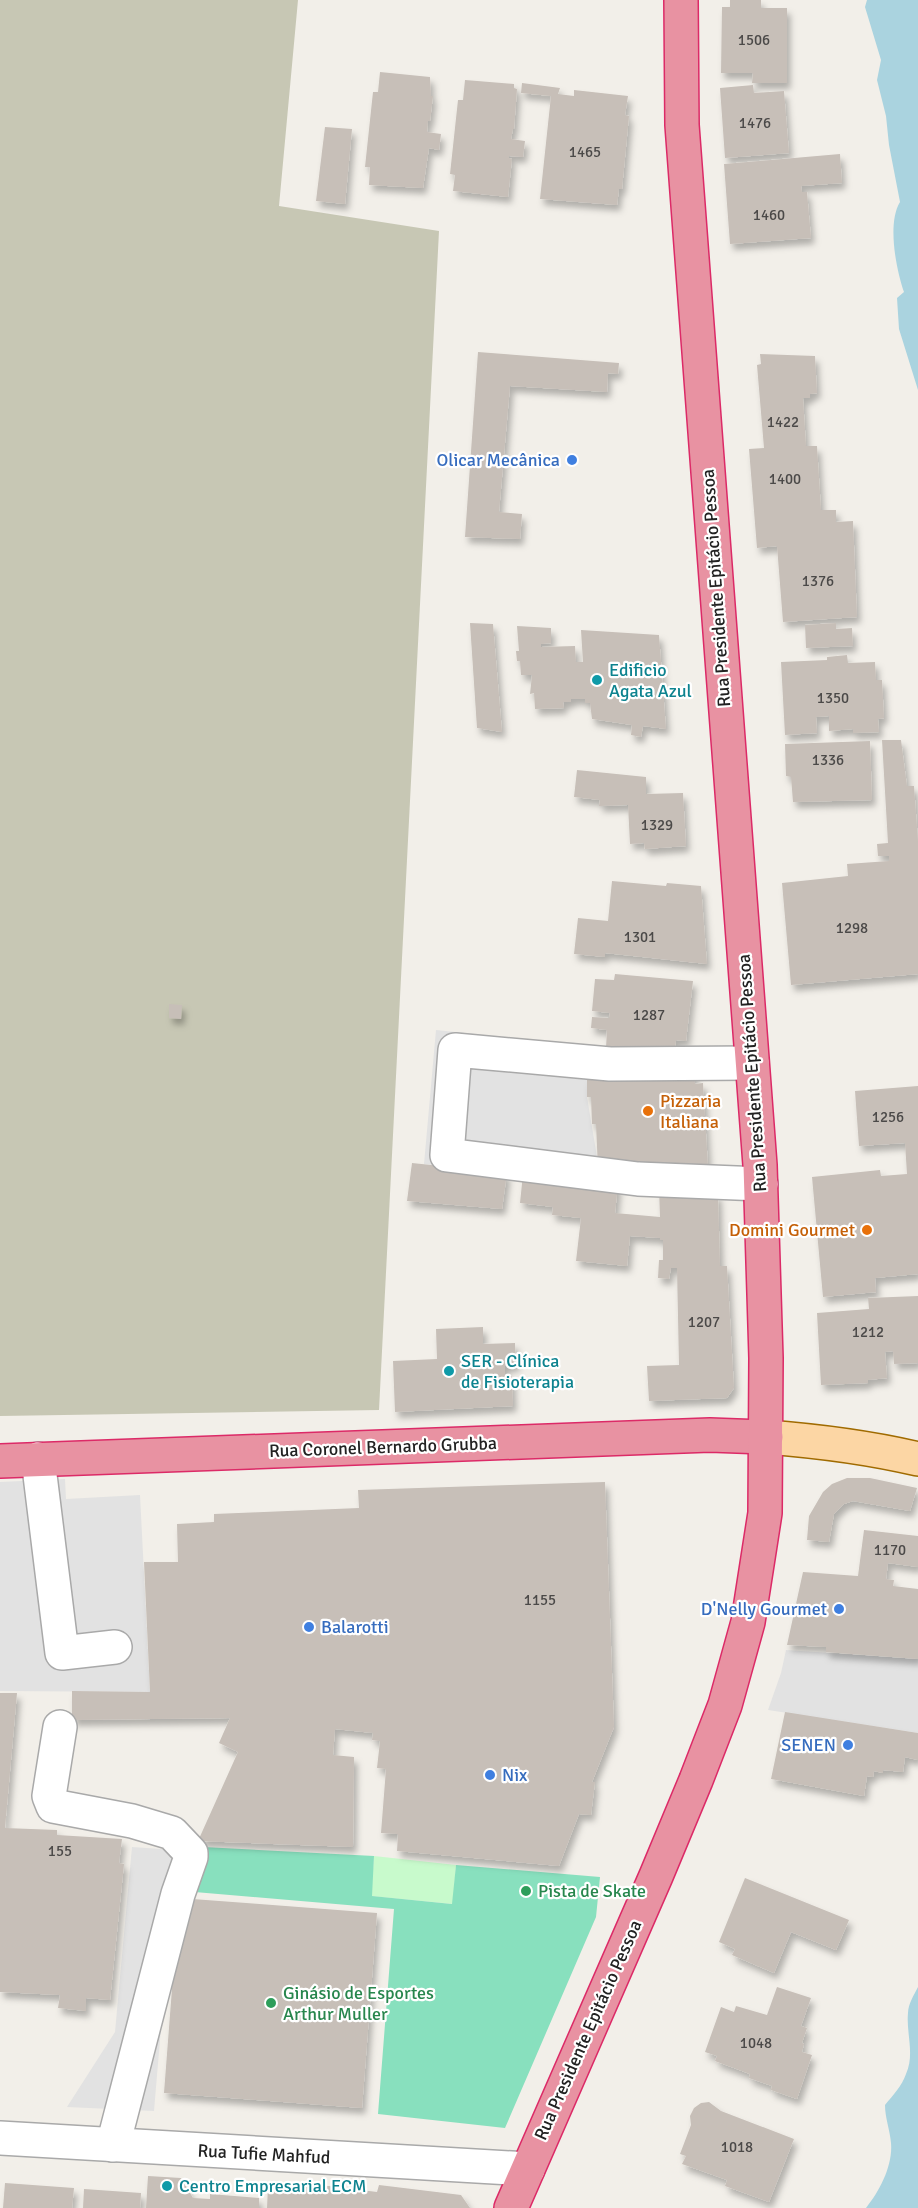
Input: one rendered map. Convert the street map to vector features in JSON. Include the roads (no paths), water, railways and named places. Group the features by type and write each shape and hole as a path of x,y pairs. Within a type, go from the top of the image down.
{"highway":[{"name":"Rua Presidente Epitácio Pessoa","path":"511,2208 656,1876 725,1705 748,1622 765,1514 766,1437 760,1184 682,125 681,0"},
{"name":"Rua Coronel Bernardo Grubba","path":"0,1461 710,1435 766,1437"}],"main road":[{"path":"766,1437 835,1443 918,1459"}],"street":[{"path":"752,1064 610,1064 455,1050 447,1155 638,1179 760,1184"},
{"path":"38,1459 62,1653 115,1647"},
{"path":"60,1727 49,1796 53,1806 132,1821 171,1833 190,1853 113,2145"},
{"name":"Rua Tufie Mahfud","path":"0,2138 528,2169"}],"water":[{"path":"867,0 918,0 918,390 899,329 897,298 904,292 898,271 893,234 896,211 900,202 886,116 877,80 881,60 865,7"},
{"path":"918,1987 918,2208 866,2208 881,2186 888,2169 891,2143 885,2105 902,2082 909,2066 908,2010"}],"place":[{"name":"Olicar Mecânica","path":"572,460"},
{"name":"Edificio Agata Azul","path":"597,680"},
{"name":"Pizzaria Italiana","path":"648,1111"},
{"name":"Domini Gourmet","path":"867,1230"},
{"name":"SER - Clínica de Fisioterapia","path":"449,1371"},
{"name":"D'Nelly Gourmet","path":"839,1609"},
{"name":"Balarotti","path":"309,1627"},
{"name":"SENEN","path":"848,1745"},
{"name":"Nix","path":"490,1775"},
{"name":"Pista de Skate","path":"526,1891"},
{"name":"Ginásio de Esportes Arthur Muller","path":"271,2003"},
{"name":"Centro Empresarial ECM","path":"167,2186"}]}
